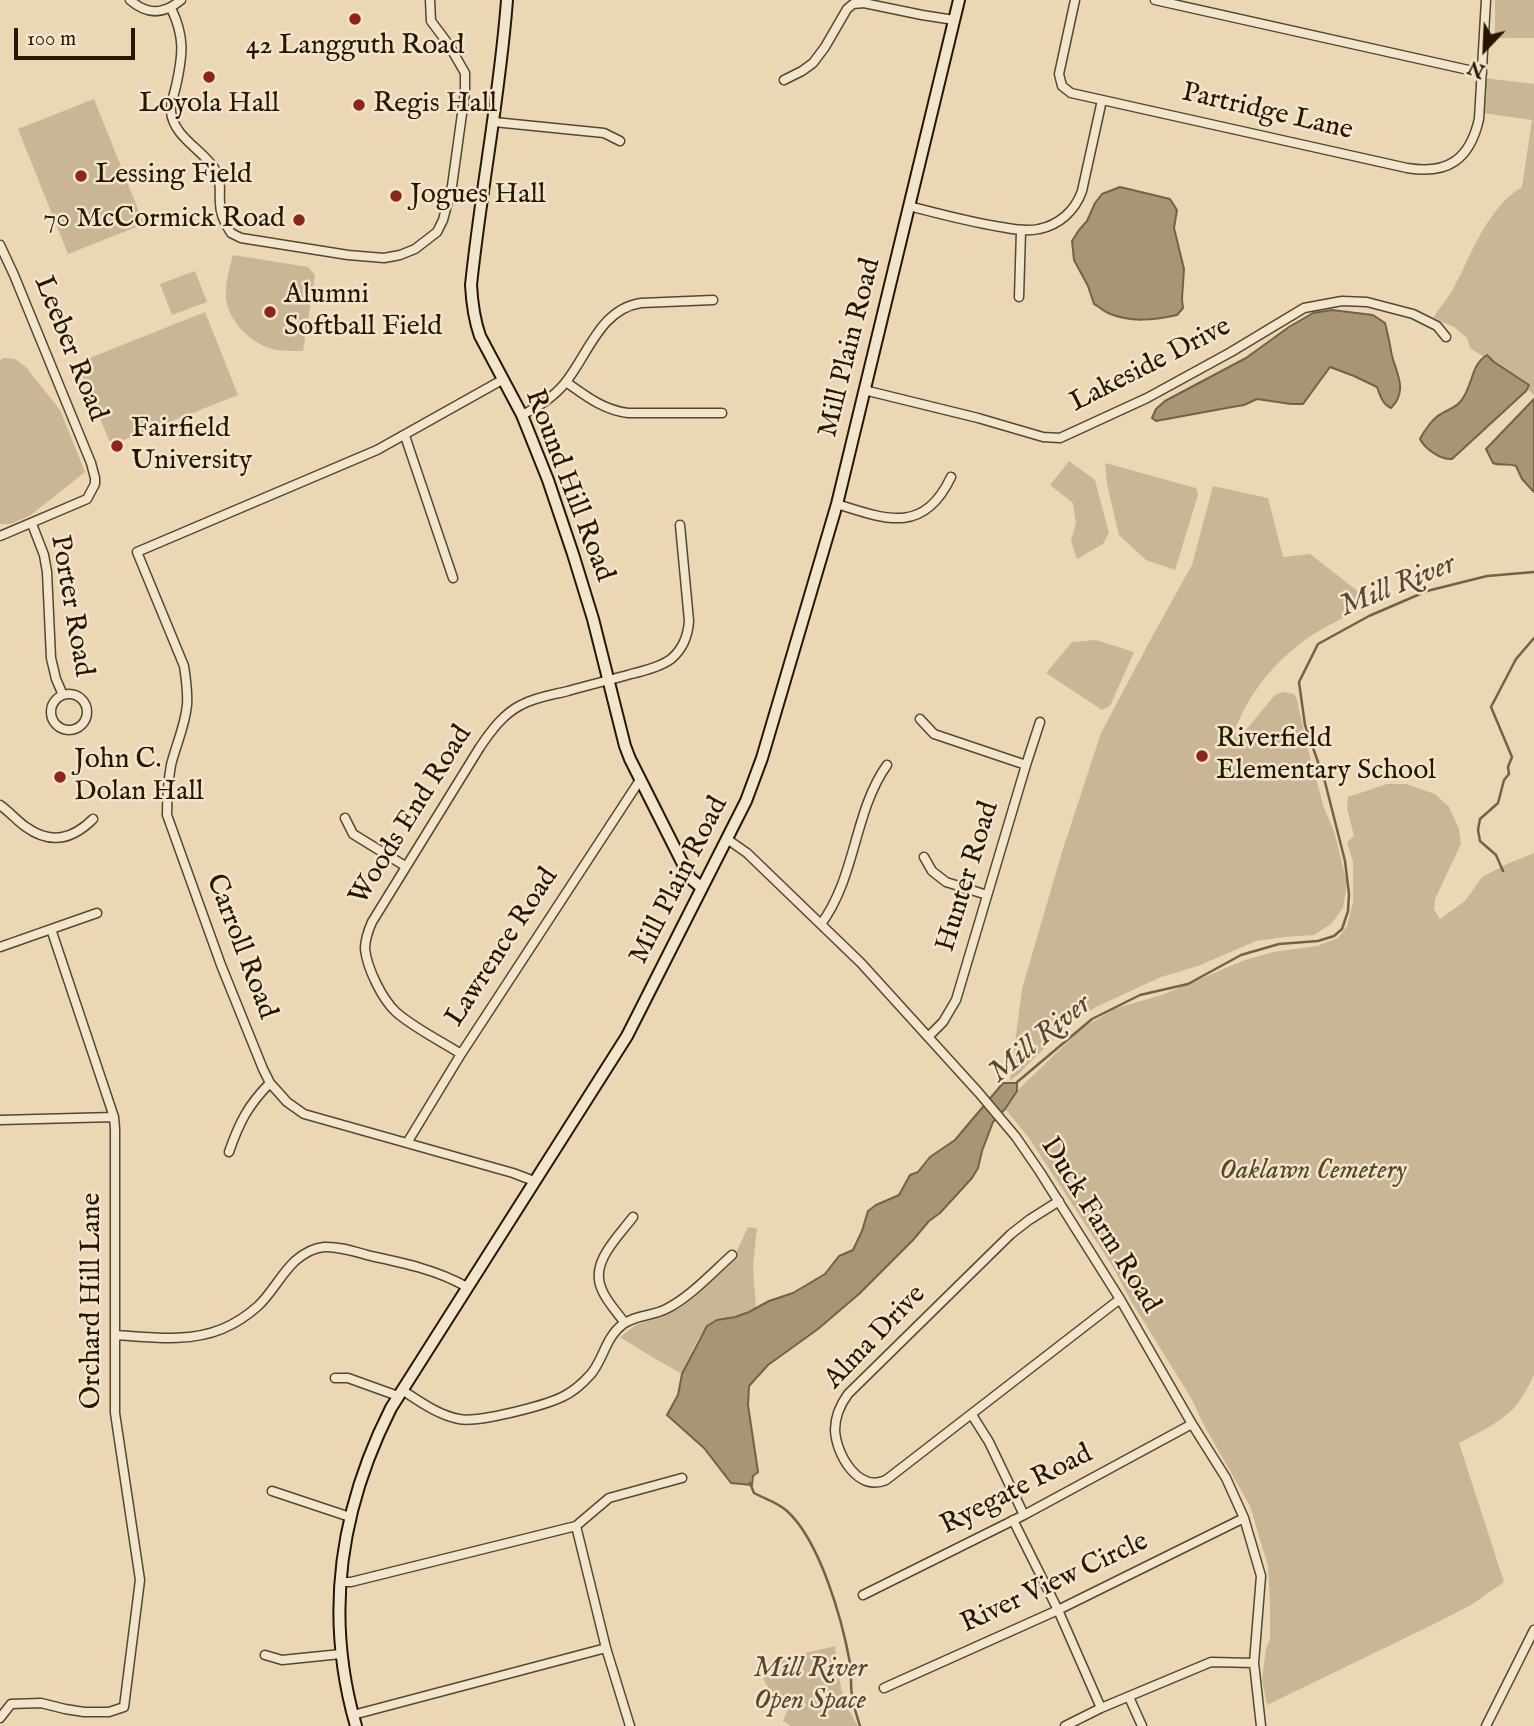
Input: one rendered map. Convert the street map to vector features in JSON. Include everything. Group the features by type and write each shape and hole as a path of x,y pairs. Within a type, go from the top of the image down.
{"main road":[{"name":"Round Hill Road","path":"507,0 494,122 474,257 472,299 480,336 522,415 548,480 593,620 625,746 690,878 702,888"},
{"name":"Mill Plain Road","path":"354,1721 341,1654 340,1582 345,1539 360,1482 383,1424 400,1393 627,1036 746,801 762,758 836,504 958,0"}],"street":[{"path":"130,0 140,8 150,11 172,8 181,0"},
{"path":"172,8 183,45 170,109 173,121 183,136 216,171 220,211 231,233 241,238 384,258 415,249 437,232 452,186 465,92 465,73 431,21 430,0"},
{"name":"Partridge Lane","path":"1075,0 1060,69 1060,82 1064,89 1072,93 1427,171 1451,163 1463,154 1472,141 1479,119 1486,0"},
{"path":"1155,0 1185,3 1482,73"},
{"path":"784,80 813,63 853,4 864,3 954,20"},
{"path":"909,206 979,224 1021,230 1049,226 1076,205 1082,191 1102,100"},
{"path":"494,122 604,134 620,141"},
{"path":"1019,297 1021,230"},
{"name":"Leeber Road","path":"0,245 96,478 87,499 0,536"},
{"path":"522,415 545,402 566,382 603,326 626,306 713,300"},
{"name":"Lakeside Drive","path":"864,390 1043,437 1059,438 1147,398 1304,308 1342,301 1367,302 1413,314 1437,326 1446,337"},
{"path":"453,578 405,436 502,380"},
{"path":"566,382 594,402 614,411 722,413"},
{"name":"Carroll Road","path":"405,436 136,552 184,666 187,684 183,729 172,763 167,791 167,815 221,965 270,1083 287,1102 304,1114 534,1181"},
{"path":"836,504 889,518 907,517 918,514 937,501 951,477"},
{"name":"Porter Road","path":"32,524 47,572 51,658 63,695"},
{"name":"Woods End Road","path":"461,1054 403,1018 385,999 370,968 365,948 372,922 480,747 507,714 535,699 608,680 661,664 671,658 685,639 689,621 680,525"},
{"name":"Porter Road","path":"63,695 77,696 85,703 86,719 78,728 66,730 52,720 51,708 63,695"},
{"path":"920,719 934,734 1026,765"},
{"name":"Hunter Road","path":"928,1037 943,1022 956,1000 1040,722"},
{"path":"821,923 840,888 876,781 887,765"},
{"name":"Lawrence Road","path":"407,1143 461,1054 640,780"},
{"path":"0,806 37,834 58,839 76,833 93,820"},
{"path":"345,818 353,834 405,866"},
{"name":"Duck Farm Road","path":"727,839 747,853 861,963 979,1094 1028,1154 1120,1299 1226,1478 1244,1518 1261,1576 1254,1663 1261,1726"},
{"path":"924,857 932,871 946,882 987,895"},
{"path":"0,947 97,913"},
{"name":"Orchard Hill Lane","path":"0,1718 11,1704 41,1703 84,1712 109,1712 124,1707 141,1580 115,1413 114,1118 51,929"},
{"path":"229,1152 245,1113 270,1083"},
{"path":"0,1120 114,1118"},
{"name":"Alma Drive","path":"1059,1201 1011,1234 848,1394 836,1417 838,1447 844,1458 858,1476 867,1482 886,1479 1120,1299"},
{"path":"624,1322 603,1293 598,1273 602,1258 633,1217"},
{"path":"116,1335 179,1338 223,1329 258,1306 294,1262 317,1248 335,1248 425,1268 467,1287"},
{"path":"335,1378 348,1378 400,1393 462,1420 483,1419 553,1401 564,1396 592,1373 615,1332 624,1322 668,1308 732,1255"},
{"path":"972,1415 989,1442 1024,1515"},
{"name":"Ryegate Road","path":"863,1595 1024,1515 1192,1424"},
{"path":"340,1582 351,1582 576,1527 610,1498 682,1478"},
{"path":"272,1491 350,1517"},
{"name":"River View Circle","path":"884,1688 1058,1610 1244,1518"},
{"path":"1013,1520 1058,1610 1101,1708"},
{"path":"576,1527 606,1648 630,1726"},
{"path":"1486,1726 1534,1630"},
{"path":"354,1721 606,1648"},
{"path":"265,1655 282,1660 341,1654"},
{"path":"1065,1726 1211,1662 1254,1663"},
{"path":"1129,1697 1142,1726"}],"green space":[{"path":"1495,0 1534,0 1534,38 1495,38"},
{"path":"1476,77 1534,84 1534,395 1497,365 1470,348 1467,338 1454,327 1433,318 1452,291 1489,221 1498,208 1522,187 1532,120 1475,112"},
{"name":"Lessing Field","path":"94,99 144,224 68,254 18,129"},
{"name":"Alumni Softball Field","path":"233,255 308,267 315,275 303,351 267,347 250,338 237,324 226,298"},
{"path":"195,271 207,302 172,315 160,284"},
{"path":"205,312 238,395 111,445 77,363"},
{"path":"3,358 15,359 26,367 60,410 85,472 31,515 11,524 0,524 0,361"},
{"path":"1069,461 1095,480 1109,533 1103,544 1077,559 1071,541 1076,523 1073,503 1050,485"},
{"path":"1105,463 1196,488 1198,495 1175,570 1146,560 1119,535"},
{"path":"1213,486 1268,498 1283,557 1310,554 1368,599 1365,606 1303,641 1278,663 1248,702 1234,732 1241,736 1275,695 1282,692 1294,694 1347,883 1343,908 1331,924 1314,935 1256,941 1198,966 1161,977 1096,1007 1071,1022 1010,1081 1022,989 1062,852 1101,733 1192,565"},
{"path":"1096,640 1134,652 1110,706 1102,710 1046,673 1072,642"},
{"name":"Oaklawn Cemetery","path":"1387,784 1406,784 1435,794 1449,807 1459,829 1461,844 1435,899 1434,909 1440,919 1465,901 1482,877 1534,853 1534,1375 1513,1409 1494,1424 1459,1443 1504,1582 1471,1605 1267,1705 1262,1680 1266,1648 1270,1639 1268,1566 1250,1506 1191,1398 1113,1267 1029,1138 1005,1109 1017,1091 1082,1028 1116,1008 1162,995 1245,960 1273,952 1317,946 1338,938 1347,926 1353,903 1353,862 1347,842 1354,836 1347,808 1348,797"},
{"path":"748,1227 757,1228 753,1266 756,1308 719,1320 706,1328 696,1342 682,1374 620,1337 636,1325 682,1306 725,1269"},
{"name":"Mill River Open Space","path":"835,1646 844,1702 858,1726 791,1726 783,1721 788,1709 765,1682 763,1667 793,1656"}],"shaded area":[{"path":"1120,187 1170,199 1177,210 1174,228 1184,269 1183,308 1177,315 1134,319 1106,312 1094,304 1074,260 1072,241 1087,221 1095,203 1102,194"},
{"path":"1332,310 1373,315 1385,323 1400,382 1399,395 1391,408 1383,402 1377,387 1330,367 1303,404 1257,399 1244,405 1156,421 1152,418 1156,409 1165,401 1246,358 1313,313"},
{"path":"1487,355 1529,385 1526,391 1452,459 1438,456 1420,439 1435,418 1460,402 1477,365"},
{"path":"1534,399 1534,492 1522,479 1516,466 1493,463 1486,449"},
{"path":"1003,1083 1017,1083 1017,1091 993,1122 978,1168 972,1178 859,1294 818,1329 768,1365 749,1386 748,1405 758,1472 753,1476 752,1485 731,1483 704,1448 667,1415 678,1395 682,1374 707,1326 793,1293 825,1274 839,1256 853,1250 868,1211 899,1195 910,1175 918,1172 930,1157 955,1140"}],"waterway":[{"name":"Mill River","path":"1016,1083 1092,1019 1140,995 1188,984 1241,955 1279,944 1318,941 1334,936 1342,929 1348,911 1349,894 1345,861 1325,782 1305,725 1299,682 1318,644 1369,616 1427,591 1487,576 1534,572"},
{"path":"1503,871 1496,855 1480,841 1478,830 1480,819 1498,803 1512,757 1491,707 1516,659 1534,638"},
{"name":"Mill River","path":"750,1483 754,1493 787,1511 810,1541 828,1582 841,1625 860,1726"}],"place":[{"name":"42 Langguth Road","path":"355,19"},
{"name":"Loyola Hall","path":"209,77"},
{"name":"Regis Hall","path":"359,105"},
{"name":"Lessing Field","path":"81,176"},
{"name":"Jogues Hall","path":"396,196"},
{"name":"70 McCormick Road","path":"299,220"},
{"name":"Alumni Softball Field","path":"270,312"},
{"name":"Fairfield University","path":"117,446"},
{"name":"Riverfield Elementary School","path":"1202,756"},
{"name":"John C. Dolan Hall","path":"60,777"}]}
